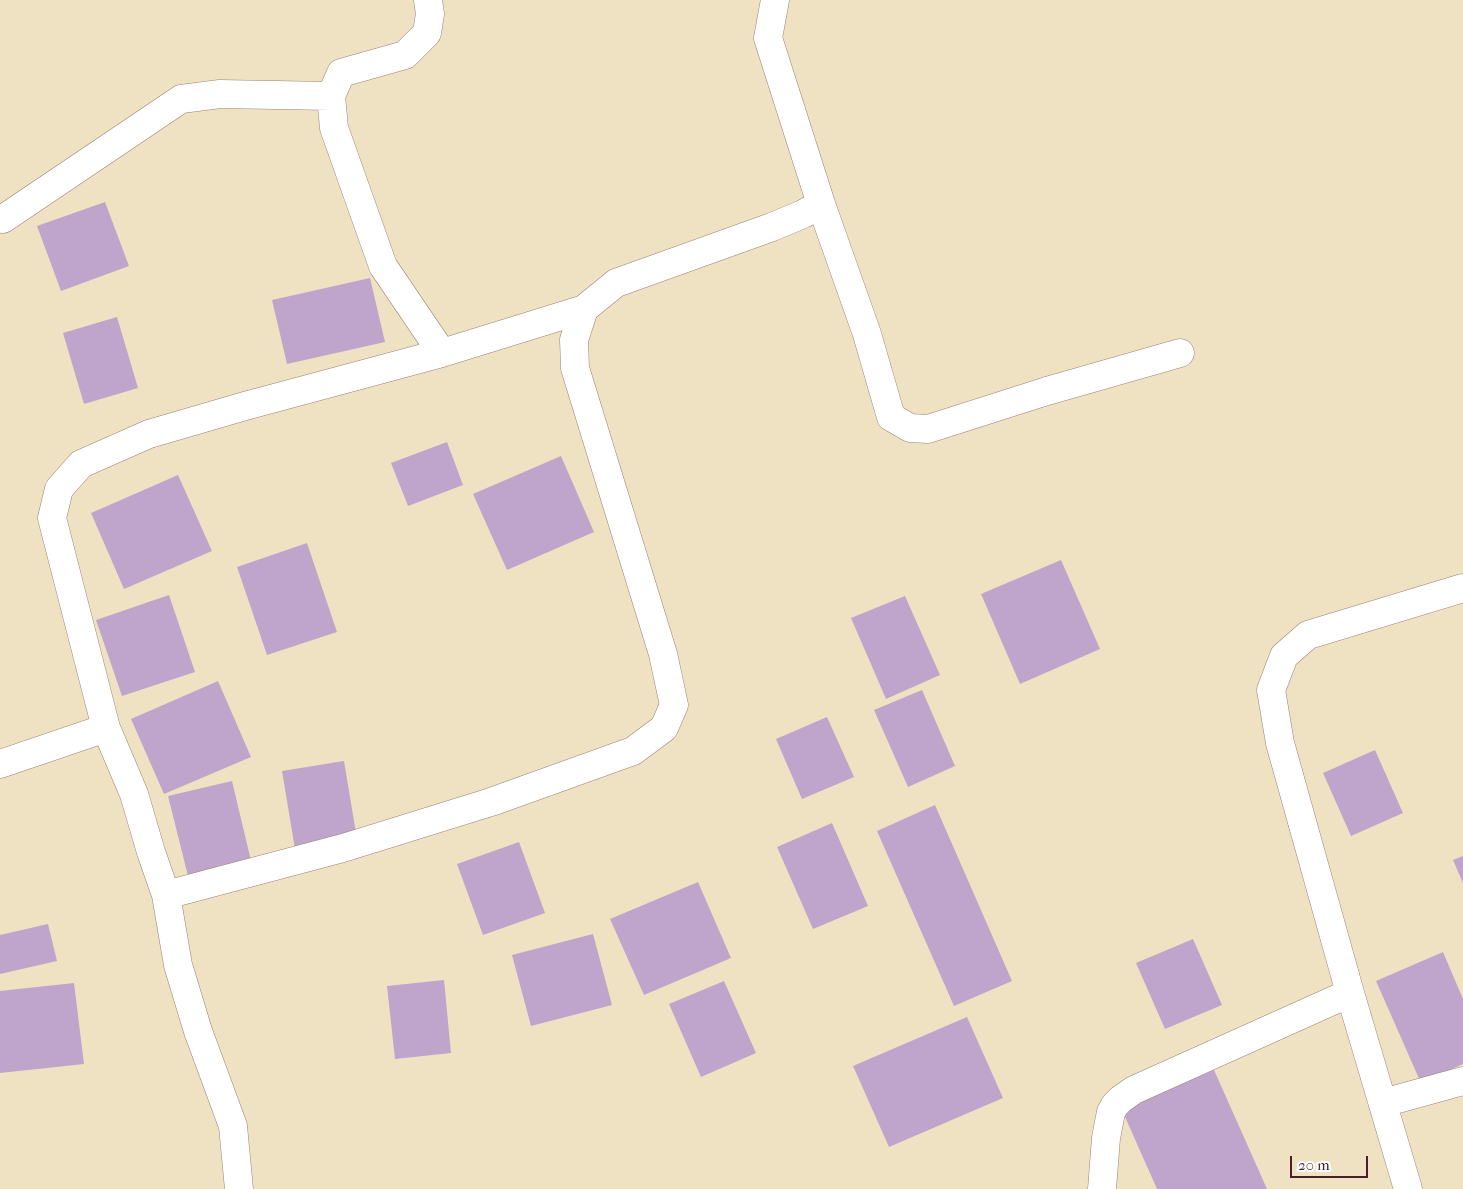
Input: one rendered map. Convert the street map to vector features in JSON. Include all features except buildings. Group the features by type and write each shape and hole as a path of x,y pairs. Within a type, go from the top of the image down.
{"street":[{"path":"428,0 430,14 427,33 405,55 341,73 331,96 334,128 383,266 442,353"},
{"path":"775,0 768,38 821,204 867,334 891,417 910,428 928,428 1047,391 1180,354"},
{"path":"3,219 181,99 220,94 331,96"},
{"path":"239,1189 233,1126 198,1031 178,965 166,895 134,794 106,728 52,518 59,489 81,464 149,434 442,353 584,309 616,283 772,227 821,204"},
{"path":"166,895 343,848 491,802 633,751 664,728 674,705 663,654 575,368 574,340 584,309"},
{"path":"1408,1189 1350,993 1280,743 1270,690 1284,656 1308,636 1463,588"},
{"path":"0,764 106,728"},
{"path":"1102,1189 1106,1138 1111,1112 1115,1104 1121,1099 1134,1090 1350,993"},
{"path":"1383,1103 1463,1081"}]}
